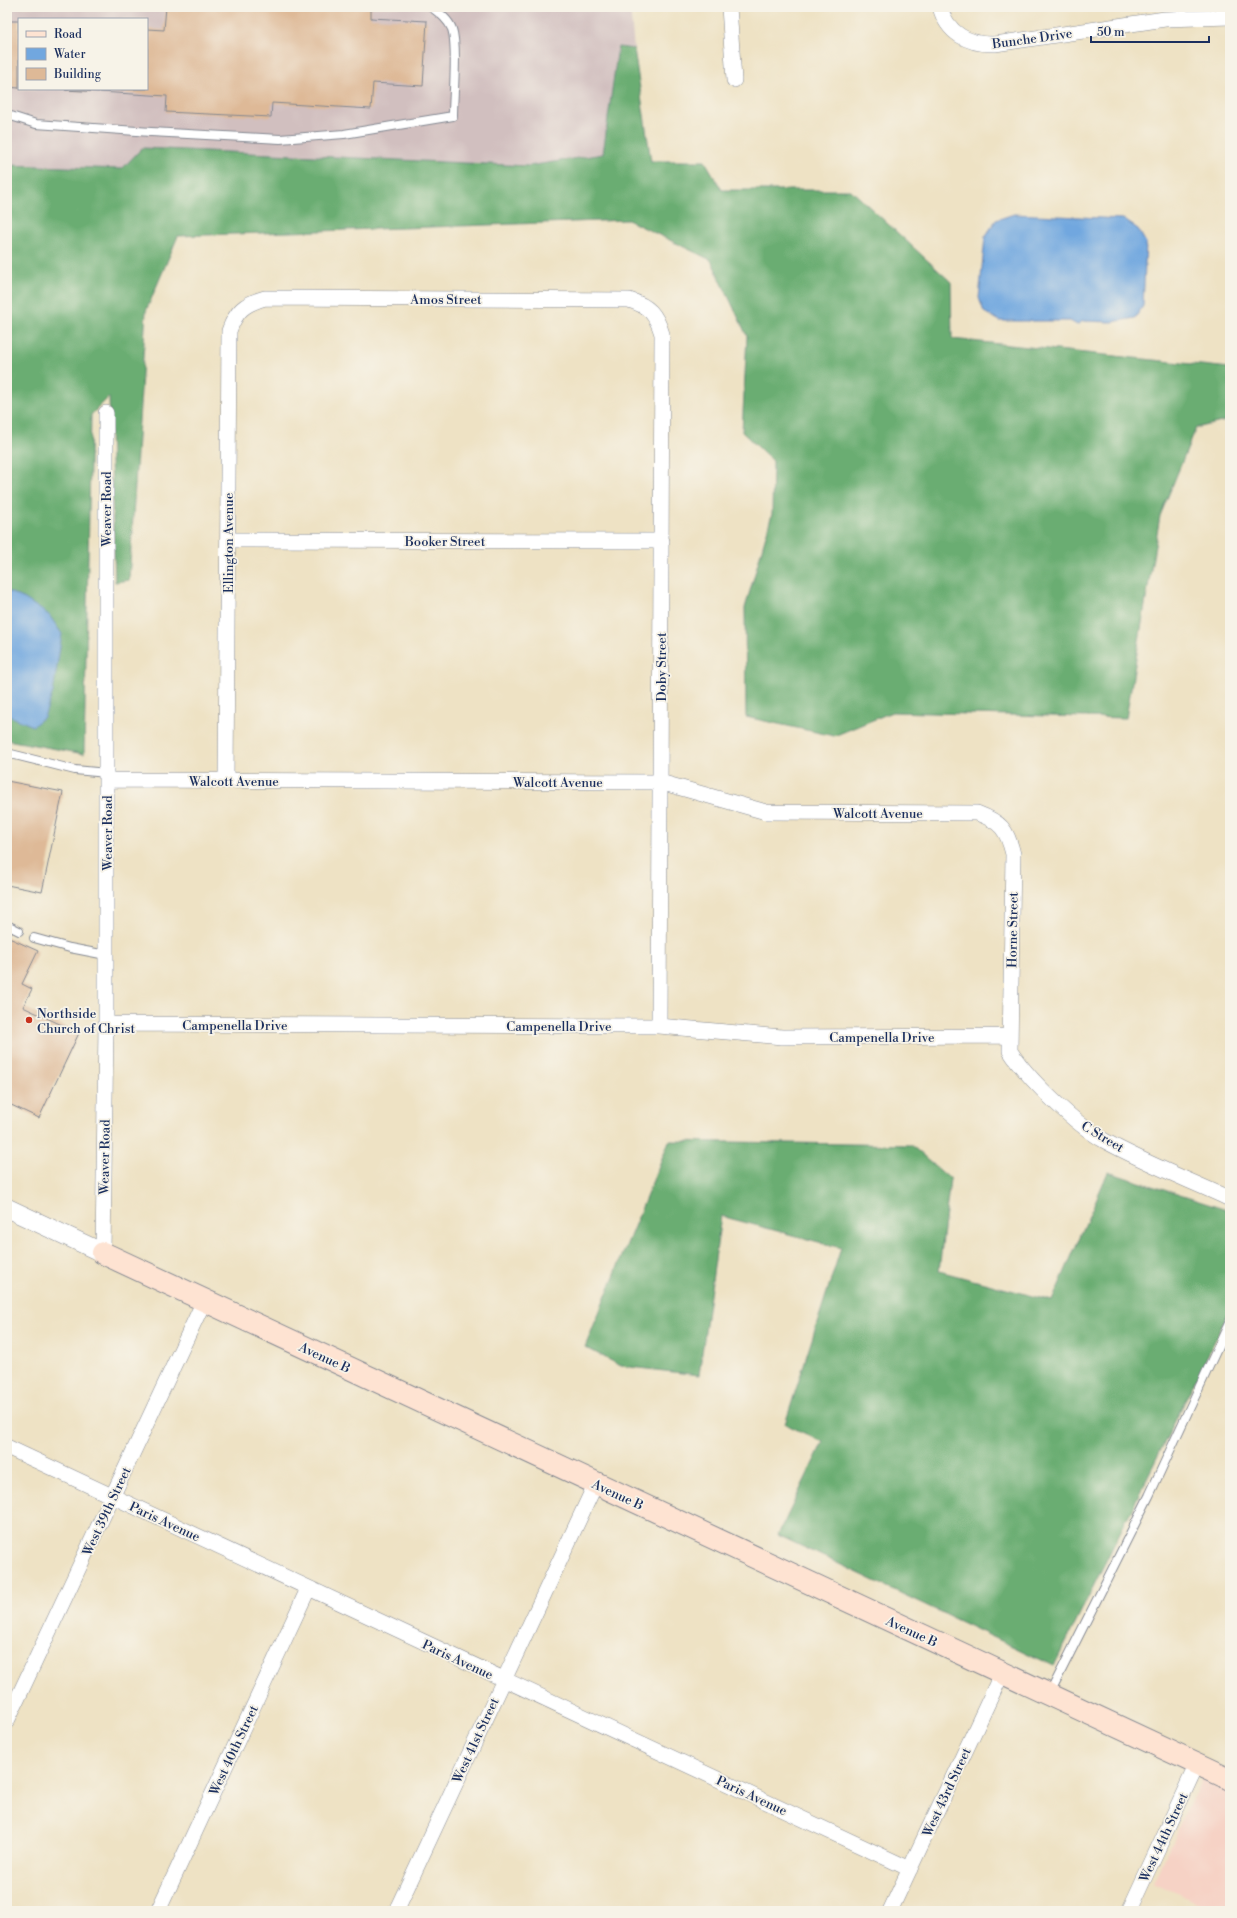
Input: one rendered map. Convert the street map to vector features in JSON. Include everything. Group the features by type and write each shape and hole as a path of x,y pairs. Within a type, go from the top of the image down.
{"main road":[{"name":"Avenue B","path":"103,1253 1230,1779"}],"street":[{"path":"729,7 734,80"},
{"name":"Bunche Drive","path":"940,7 944,21 966,39 980,44 995,44 1165,19 1230,17"},
{"name":"Amos Street","path":"241,309 252,302 265,298 629,300 640,303 651,310"},
{"name":"Ellington Avenue","path":"226,781 229,332 234,318 241,309"},
{"name":"Doby Street","path":"651,310 658,320 662,334 659,1026"},
{"name":"Weaver Road","path":"103,1253 107,776 106,413"},
{"name":"Booker Street","path":"228,540 662,541"},
{"name":"Walcott Avenue","path":"107,776 226,781 660,782 766,812 977,813 991,818 1002,826"},
{"name":"Horne Street","path":"1002,826 1009,838 1012,854 1010,1036"},
{"name":"Campenella Drive","path":"106,1024 659,1026 782,1037 1010,1036"},
{"name":"C Street","path":"1010,1036 1010,1052 1020,1067 1075,1119 1104,1140 1230,1199"},
{"name":"Avenue B","path":"7,1208 103,1253"},
{"name":"West 39th Street","path":"7,1721 204,1301"},
{"name":"Paris Avenue","path":"7,1447 308,1589 910,1869"},
{"name":"West 41st Street","path":"396,1911 596,1483"},
{"name":"West 40th Street","path":"158,1911 308,1589"},
{"name":"West 43rd Street","path":"890,1911 1002,1673"},
{"name":"West 44th Street","path":"1129,1911 1197,1764"}],"lane":[{"path":"8,115 36,124 280,139 344,134 453,116 454,51 452,29 442,15 431,7"},
{"path":"7,753 75,770 107,776"},
{"path":"7,925 19,931"},
{"path":"34,938 70,948 106,954"},
{"path":"1049,1694 1149,1496 1230,1321"}],"shaded area":[{"path":"7,7 630,7 634,49 618,48 603,154 529,166 122,169 7,165"},
{"path":"1202,1778 1230,1792 1230,1911 1216,1911 1153,1882"}],"green space":[{"path":"618,47 634,49 651,161 705,161 722,190 851,190 951,282 952,339 1230,368 1230,420 1196,428 1160,516 1126,718 892,712 834,736 746,717 745,608 772,514 773,461 742,432 747,336 711,260 628,220 178,236 146,311 129,580 115,582 109,397 91,415 84,754 7,740 7,715 33,725 25,599 7,591 7,165 122,169 142,148 529,166 603,154"},
{"path":"669,1141 911,1145 950,1179 939,1271 1052,1301 1108,1172 1230,1211 1230,1310 1054,1666 778,1535 823,1442 785,1424 841,1248 721,1216 699,1375 621,1366 585,1347"}],"water":[{"path":"1014,214 1123,219 1138,229 1146,243 1143,306 1135,318 1112,322 1083,321 1077,325 1070,321 1000,321 984,312 979,298 985,237 996,220"},
{"path":"7,591 25,599 49,615 62,634 53,692 44,717 33,726 7,715"}],"building":[{"path":"166,7 371,8 371,18 427,21 423,86 373,83 371,109 272,103 271,117 166,112 167,96 65,90 148,90 148,29 164,30"},
{"path":"7,21 18,21 18,88 7,87"},
{"path":"7,781 63,792 42,892 7,885"},
{"name":"Northside Church of Christ","path":"7,937 38,951 22,984 32,989 23,1007 79,1033 39,1118 7,1103"}],"place":[{"name":"Northside Church of Christ","path":"29,1020"}]}
